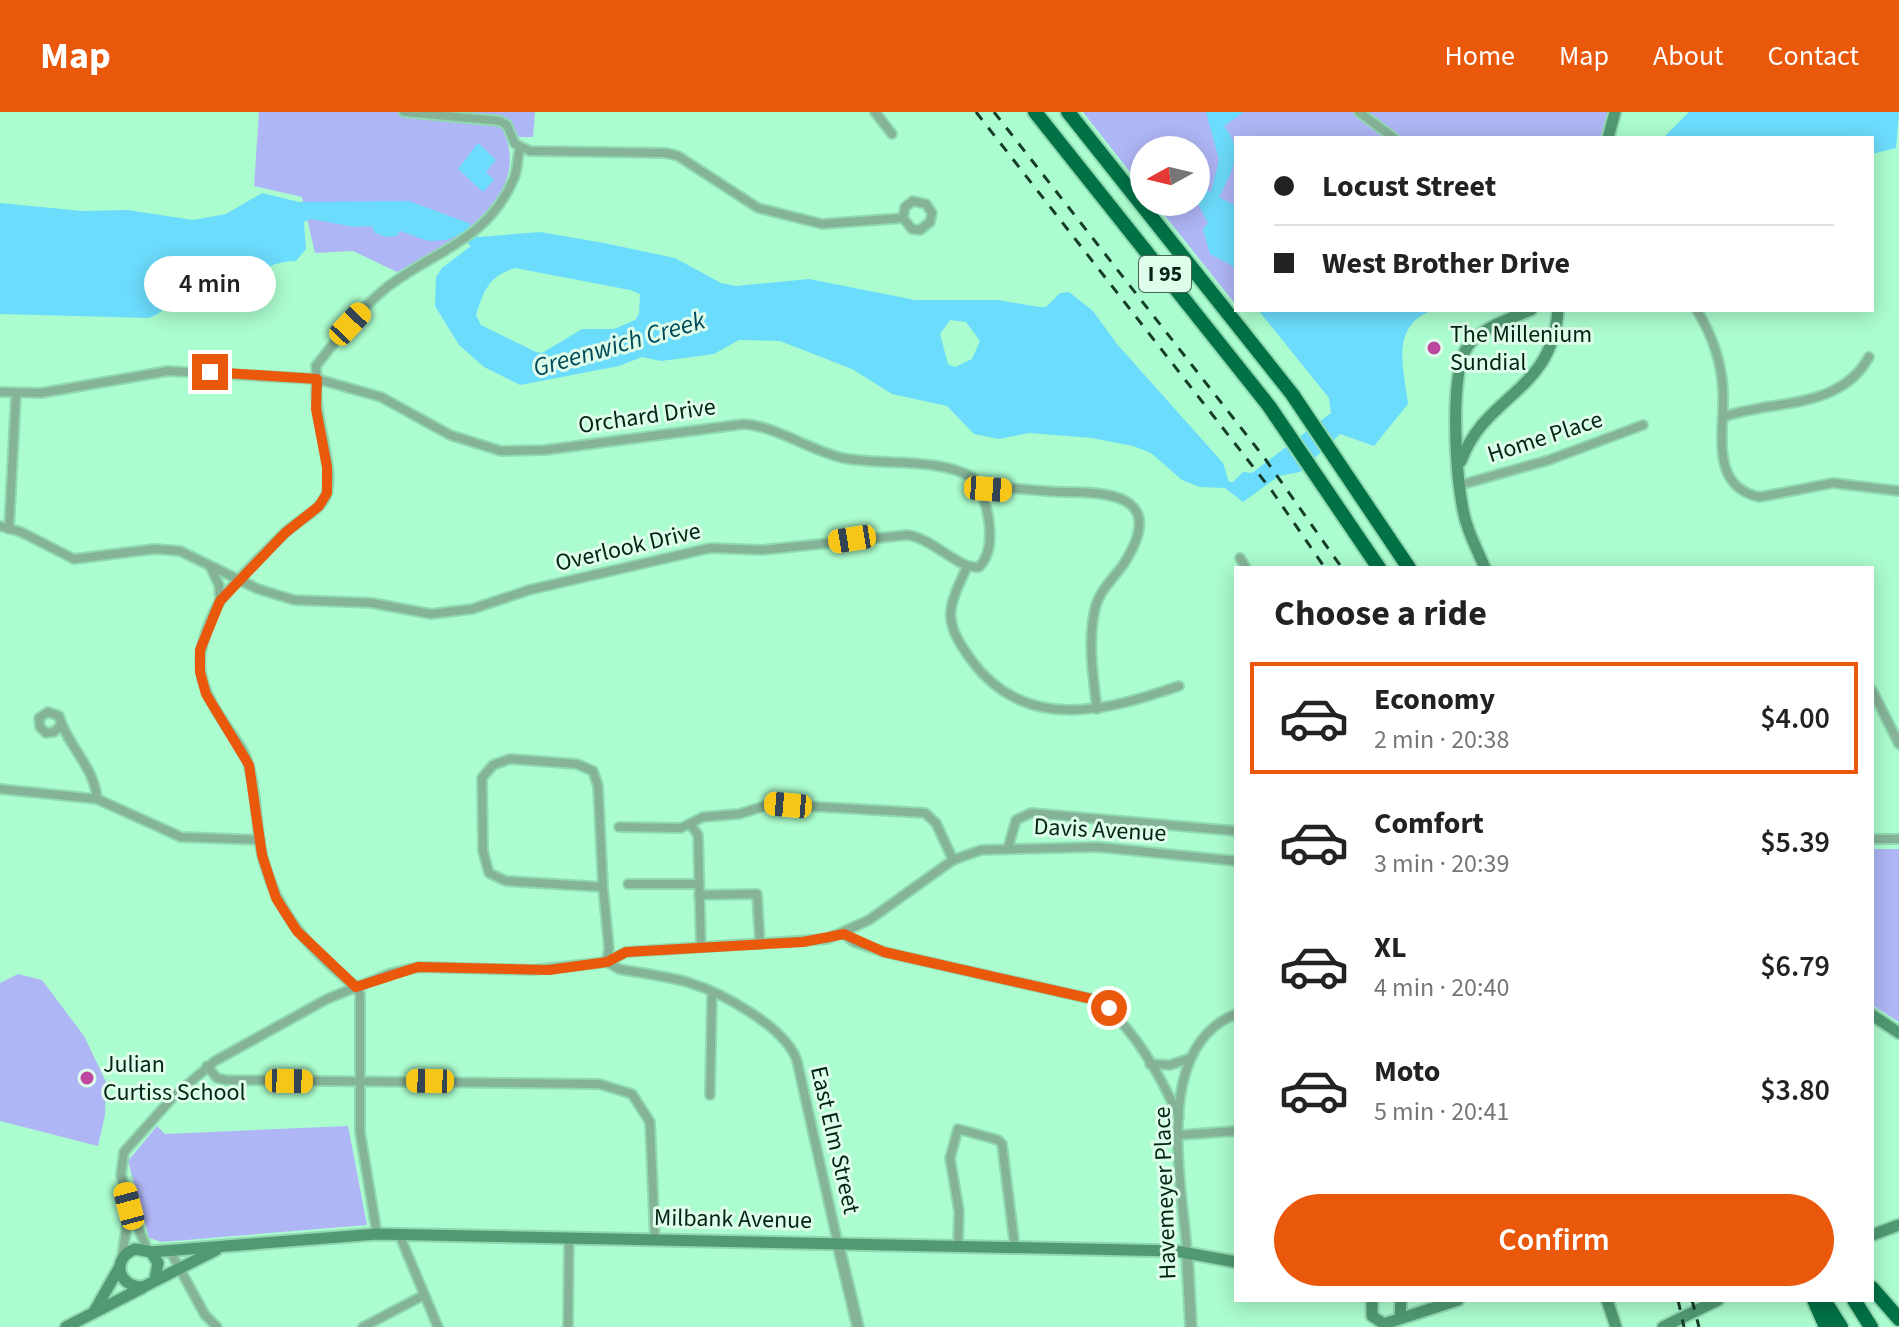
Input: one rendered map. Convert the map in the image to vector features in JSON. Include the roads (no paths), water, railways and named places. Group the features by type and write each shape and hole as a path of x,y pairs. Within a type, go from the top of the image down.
{"highway":[{"name":"I 95","path":"1035,112 1292,437 1378,566"},
{"name":"I 95","path":"1068,112 1312,422 1408,566"},
{"path":"1874,1290 1899,1319"},
{"path":"1815,1302 1826,1327"},
{"path":"1825,1302 1841,1327"},
{"path":"1855,1302 1871,1327"}],"main road":[{"path":"1609,136 1615,112"},
{"path":"1484,566 1465,517 1460,485 1457,383 1463,353 1480,334 1527,312"},
{"path":"1460,466 1471,438 1485,418 1517,393 1543,366 1557,312"},
{"path":"1874,1016 1899,1033"},
{"path":"1874,1234 1899,1225"},
{"name":"Milbank Avenue","path":"150,1251 399,1234 1187,1252 1234,1262"},
{"name":"Milbank Avenue","path":"155,1279 227,1245"},
{"path":"66,1327 143,1287 155,1279 158,1263 150,1251 135,1249 121,1262 94,1312"},
{"path":"121,1262 126,1283 143,1287"},
{"path":"1397,1322 1401,1302"},
{"path":"1368,1303 1375,1324 1397,1322 1453,1302"},
{"path":"1608,1302 1616,1327"},
{"path":"1663,1327 1714,1302"}],"street":[{"path":"377,1234 360,1132 360,994 311,946 285,914 269,880 249,765 206,694 200,672 200,650 220,601 285,533 319,506 327,493 327,467 316,409 316,366 383,291 415,269 463,244 497,208 510,186 520,148 507,125 500,121 404,112"},
{"path":"875,112 892,134"},
{"path":"1359,112 1391,136"},
{"path":"520,148 575,153 666,153 678,156 758,208 822,224 903,218"},
{"path":"1698,312 1715,348 1723,391 1724,464 1729,476 1751,495 1772,496 1816,484 1847,482 1899,491"},
{"path":"1723,417 1820,397 1851,379 1869,357"},
{"name":"Orchard Drive","path":"0,392 16,394 86,387 168,371 317,379 381,397 450,435 484,448 545,450 744,424 774,430 838,457 964,472 972,477 980,490"},
{"path":"4,527 16,394"},
{"name":"Home Place","path":"1460,485 1549,460 1643,425"},
{"path":"1097,709 1092,661 1095,612 1103,591 1126,559 1138,535 1136,513 1124,498 1104,492 980,490 991,547 979,567 967,567 950,602 949,617 956,636 983,675 1010,697 1068,711 1115,708 1179,686"},
{"name":"Overlook Drive","path":"4,527 74,559 168,549 207,562 240,581 294,600 360,602 443,613 472,609 529,590 723,546 762,550 907,535 929,541 967,567"},
{"path":"1240,558 1245,566"},
{"path":"207,562 219,585 220,601"},
{"path":"1874,694 1899,744"},
{"path":"59,727 93,778 97,799"},
{"path":"603,887 506,881 489,873 484,864 479,795 487,771 510,759 577,764 593,771 598,786 609,948 607,962"},
{"path":"0,789 97,799 181,837 260,840"},
{"path":"619,827 691,825 703,817 739,814 771,804 925,813 936,823 953,860"},
{"path":"1008,848 1016,820 1031,813 1234,831"},
{"path":"691,825 698,835 701,947"},
{"path":"1874,839 1899,839"},
{"name":"Davis Avenue","path":"607,962 626,952 818,941 844,934 965,854 1008,848 1098,847 1234,861"},
{"path":"628,884 699,884"},
{"path":"699,895 757,894 760,944"},
{"path":"844,934 884,952 1092,999 1115,1012 1150,1064 1179,1117"},
{"name":"East Elm Street","path":"150,1251 129,1206 121,1175 124,1152 174,1096 207,1066 306,1009 356,987 418,967 533,970 607,962 619,969 685,981 712,993 767,1025 793,1049 858,1327"},
{"path":"710,1095 712,993"},
{"path":"1150,1064 1170,1065 1190,1057 1214,1026 1234,1015"},
{"name":"Havemeyer Place","path":"1190,1057 1182,1080 1179,1117 1191,1327"},
{"path":"207,1066 217,1078 226,1080 599,1084 624,1089 644,1108 650,1122 655,1240"},
{"path":"958,1247 959,1211 950,1158 958,1129 998,1140 1002,1144 1015,1248"},
{"path":"1180,1135 1234,1131"},
{"name":"East Elm Street","path":"121,1262 129,1206"},
{"path":"399,1234 438,1327"},
{"path":"568,1327 569,1238"},
{"path":"170,1251 205,1315 217,1327"},
{"path":"363,1327 424,1295"}],"water":[{"path":"1206,112 1244,112 1224,126 1234,144 1234,162 1219,197 1234,205 1234,271 1233,266 1210,254 1203,229 1208,223 1204,216 1210,216 1211,192 1219,160"},
{"path":"1689,112 1899,112 1896,148 1874,154 1874,136 1665,136"},
{"path":"478,143 496,160 486,172 494,180 483,192 458,169"},
{"name":"Greenwich Creek","path":"262,193 299,202 409,201 471,224 469,226 478,237 540,232 604,243 675,258 721,283 736,286 809,279 915,300 998,300 1039,307 1046,307 1060,293 1069,292 1093,311 1117,344 1223,463 1229,482 1243,472 1252,473 1331,413 1329,398 1260,312 1429,312 1410,327 1402,350 1408,404 1374,446 1340,434 1300,472 1279,476 1243,502 1225,488 1200,487 1182,480 1151,453 1133,446 1092,438 1029,433 999,439 974,434 947,406 892,394 852,369 780,341 739,340 714,354 661,361 642,357 619,366 520,385 484,367 459,345 435,306 436,277 442,268 471,246 458,235 447,240 428,241 400,231 397,236 387,237 375,233 372,226 354,227 311,219 304,222 306,249 296,261 280,263 237,278 194,286 149,318 0,314 0,203 82,211 128,210 193,220 226,214","holes":["515,268 640,294 639,314 635,320 614,329 582,329 542,353 481,325 476,315 488,286 499,275","950,320 966,322 980,341 972,359 955,367 948,364 940,334"]}],"railway":[{"path":"976,112 1272,491 1324,566"},
{"path":"994,112 1263,456 1341,566"},
{"path":"1678,1302 1684,1327"},
{"path":"1693,1302 1699,1327"}],"place":[{"name":"The Millenium Sundial","path":"1434,348"},
{"name":"Julian Curtiss School","path":"87,1078"}]}
